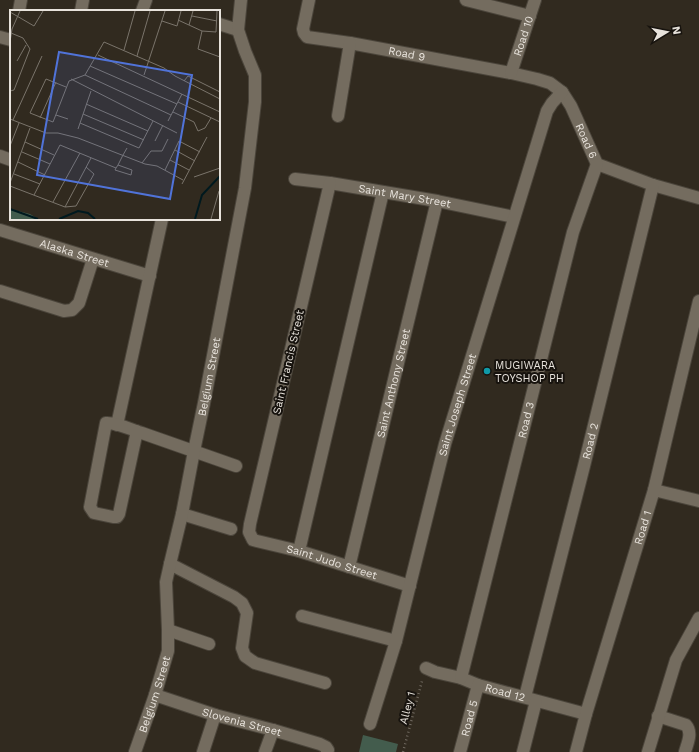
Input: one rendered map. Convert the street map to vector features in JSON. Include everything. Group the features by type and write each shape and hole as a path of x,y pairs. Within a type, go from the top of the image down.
{"street":[{"path":"19,10 21,0"},
{"path":"81,10 83,0"},
{"path":"142,10 146,0"},
{"name":"Belgium Street","path":"135,752 155,695 168,651 166,582 182,514 245,188 255,102 255,75 238,30 241,0"},
{"name":"Road 9","path":"309,0 303,29 307,37 350,43 512,73"},
{"path":"466,0 530,16"},
{"name":"Road 10","path":"512,73 535,0"},
{"path":"220,24 238,30"},
{"path":"0,37 10,40"},
{"path":"338,116 350,43"},
{"name":"Road 6","path":"512,73 550,83 562,92 571,106 597,164 653,185 699,198"},
{"name":"Saint Joseph Street","path":"370,724 396,641 445,444 547,111 562,92"},
{"path":"0,156 10,160"},
{"name":"Road 3","path":"462,678 573,232 597,164"},
{"name":"Saint Mary Street","path":"295,179 330,183 437,201 514,217"},
{"name":"Saint Francis Street","path":"253,540 249,532 250,524 330,183"},
{"name":"Road 2","path":"523,752 530,699 584,466 653,185"},
{"path":"299,551 383,192"},
{"name":"Saint Anthony Street","path":"349,567 437,201"},
{"path":"117,424 162,220"},
{"name":"Alaska Street","path":"0,230 150,276"},
{"path":"0,291 64,311 72,310 79,303 93,259"},
{"name":"Road 1","path":"576,752 586,714 654,490 699,300"},
{"path":"137,431 119,514 117,517 113,517 94,512 90,507 105,425 108,422 117,424 137,431 194,451 236,466"},
{"path":"654,490 699,501"},
{"path":"182,514 231,529"},
{"name":"Saint Judo Street","path":"253,540 299,551 410,586"},
{"path":"170,564 234,597 242,604 247,613 242,648 245,656 255,663 325,683"},
{"path":"302,616 396,641"},
{"path":"648,752 676,660 699,618"},
{"path":"168,630 209,644"},
{"name":"Road 12","path":"426,668 435,672 462,678 478,685 586,714"},
{"name":"Road 5","path":"460,752 478,685"},
{"name":"Slovenia Street","path":"155,695 215,715 320,744 326,747 327,751"},
{"path":"203,752 215,715"},
{"path":"658,716 686,725 689,728 690,734 685,752"},
{"path":"265,752 272,730"}],"path":[{"name":"Alley 1","path":"403,752 426,668"}],"green space":[{"path":"363,735 398,744 396,752 359,752"}],"place":[{"name":"MUGIWARA TOYSHOP PH","path":"487,371"}]}
